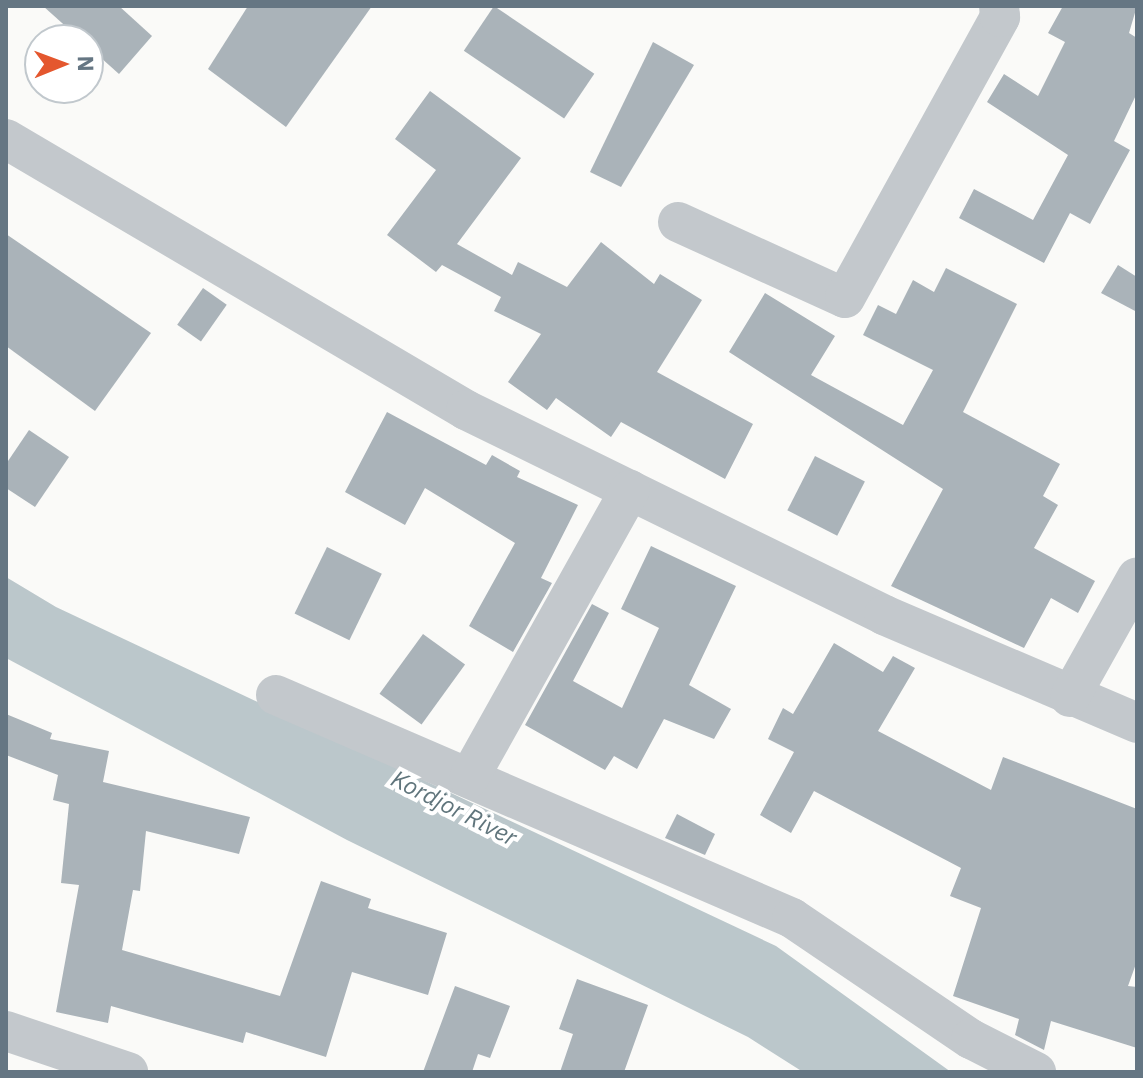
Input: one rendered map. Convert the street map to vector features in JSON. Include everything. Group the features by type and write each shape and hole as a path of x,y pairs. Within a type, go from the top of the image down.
{"street":[{"path":"678,222 845,298 1000,17 999,6"},
{"path":"6,139 466,410 1070,697 1137,723"},
{"path":"469,778 630,490"},
{"path":"1070,697 1137,577"},
{"path":"276,695 792,918 971,1039 1036,1072"},
{"path":"6,1031 128,1072"}],"water":[{"name":"Kordjor River","path":"6,577 56,607 776,946 951,1072 803,1072 748,1037 347,840 6,658"}],"building":[{"path":"43,6 119,6 152,36 119,74 104,61 104,24 63,24"},
{"path":"248,6 372,6 286,127 208,69"},
{"path":"494,6 594,74 564,118 464,51"},
{"path":"1063,6 1137,6 1129,33 1137,38 1137,93 1114,141 1130,150 1090,224 1070,213 1044,263 959,218 974,189 1033,220 1068,155 987,102 1004,74 1038,96 1065,42 1048,33"},
{"path":"653,42 694,65 621,187 590,172"},
{"path":"430,91 521,158 457,244 512,275 518,262 567,287 601,242 654,284 660,274 702,300 657,372 753,424 725,479 621,422 611,437 556,398 547,410 508,382 541,334 494,311 501,297 442,265 436,272 387,235 436,170 395,139"},
{"path":"6,234 151,333 95,411 6,346"},
{"path":"1118,265 1137,277 1137,312 1101,293"},
{"path":"946,268 1017,304 963,412 1060,464 1043,496 1058,505 1034,548 1095,581 1078,613 1051,598 1024,648 891,586 943,489 729,352 765,293 835,336 811,375 903,425 933,370 863,335 878,305 896,314 913,280 934,292"},
{"path":"203,288 227,305 201,341 177,325"},
{"path":"387,412 486,465 492,455 520,471 517,477 578,505 541,578 552,583 513,652 469,626 515,543 425,488 405,525 345,492"},
{"path":"29,430 69,457 35,507 6,488 6,464"},
{"path":"815,456 865,481 837,536 787,510"},
{"path":"651,546 736,586 689,685 731,709 714,739 664,719 637,769 614,756 605,770 525,725 592,604 609,613 573,681 622,708 659,628 621,609"},
{"path":"327,547 382,574 349,640 295,614"},
{"path":"423,634 465,665 422,724 380,694"},
{"path":"834,643 883,672 893,656 915,668 878,731 991,790 1003,757 1137,809 1137,961 1128,986 1137,987 1137,1048 1051,1021 1044,1050 1015,1035 1019,1019 953,996 981,908 950,896 961,868 814,791 791,833 760,815 794,752 768,739 783,708 793,714"},
{"path":"6,714 52,733 50,739 109,751 103,782 250,817 239,854 146,831 140,891 133,890 122,950 280,996 321,881 371,899 368,908 447,933 428,995 352,972 326,1057 246,1032 243,1043 111,1006 108,1023 56,1012 79,885 61,883 69,804 53,800 58,775 6,755"},
{"path":"677,814 715,834 705,855 665,838"},
{"path":"577,979 648,1005 624,1072 560,1072 573,1034 559,1029"},
{"path":"455,986 510,1006 490,1058 478,1054 472,1072 423,1072"}]}
